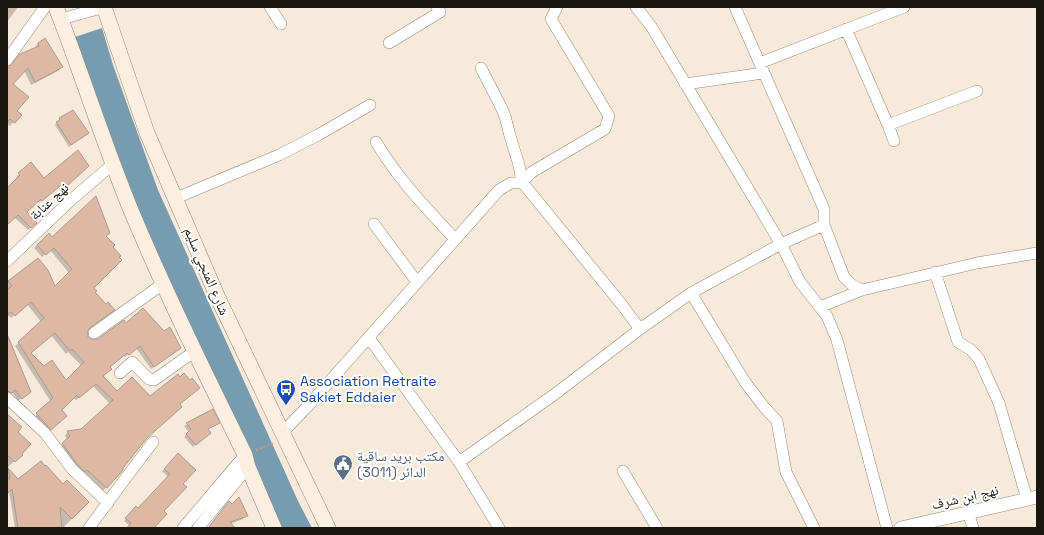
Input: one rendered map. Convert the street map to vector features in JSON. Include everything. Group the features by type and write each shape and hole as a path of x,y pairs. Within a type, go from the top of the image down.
{"main road":[{"name":"شارع المنجي سليم","path":"104,7 147,133 278,438 328,528"},
{"path":"58,13 131,210 195,351 249,457 274,528"}],"street":[{"path":"7,60 44,7"},
{"path":"58,13 104,7"},
{"path":"270,7 281,24"},
{"path":"389,43 440,12 438,7"},
{"path":"278,438 369,338 416,282 499,190 511,183 522,182 532,172 605,129 609,116 551,19 557,7"},
{"path":"636,7 651,26 782,244 800,282 827,316 837,340 887,528"},
{"path":"735,7 824,209 824,225 844,277 852,285 862,290"},
{"path":"685,84 762,68 846,29 904,7"},
{"path":"846,29 894,141"},
{"path":"481,68 505,116 519,164 522,182 622,304 640,329"},
{"path":"888,125 977,91"},
{"path":"176,198 279,155 318,135 370,105"},
{"path":"376,142 401,180 455,239"},
{"name":"نهج عنابة","path":"9,256 113,164"},
{"path":"374,224 416,282"},
{"path":"459,462 555,394 640,329 691,294 782,244 824,225"},
{"path":"820,307 862,290 977,263 1037,253"},
{"path":"935,272 958,342 971,350 979,360 999,403 1032,498"},
{"path":"94,333 164,283"},
{"path":"691,294 746,382 764,407 777,421 786,472 814,528"},
{"path":"369,338 459,462 499,528"},
{"path":"120,373 132,362 149,379 154,380 195,351"},
{"path":"7,398 45,432 72,469 108,503"},
{"path":"89,528 153,442"},
{"path":"184,528 249,457"},
{"path":"198,528 249,457"},
{"path":"623,471 656,528"},
{"name":"نهج ابن شرف","path":"901,528 1032,498"},
{"path":"968,512 973,528"}],"path":[{"path":"249,457 278,438"}],"water":[{"path":"102,28 113,65 158,190 298,501 312,528 282,528 133,201 75,37"}],"building":[{"path":"45,38 63,67 35,82 28,68 13,84 29,97 17,111 22,115 15,123 10,119 7,122 7,69 20,54 39,46 38,43"},
{"path":"73,110 89,133 71,145 56,122 60,120 59,118"},
{"path":"78,150 89,166 68,185 65,182 42,201 41,199 27,212 37,223 31,228 18,215 7,225 7,188 20,175 18,173 31,162 44,178"},
{"path":"96,196 110,233 106,236 115,245 113,247 121,256 119,257 122,260 94,288 97,291 95,292 106,304 108,302 115,310 88,330 88,337 91,339 98,339 124,320 126,323 143,308 164,331 170,327 181,348 154,367 140,346 129,355 127,353 110,367 112,369 103,376 117,391 132,377 150,396 178,374 180,377 184,373 190,380 192,378 200,388 180,404 182,407 147,438 123,470 107,488 87,470 85,472 77,464 62,443 70,436 67,431 81,429 113,400 96,384 79,398 77,395 62,410 67,416 51,430 36,413 53,398 18,342 44,318 31,302 15,316 11,312 7,315 7,290 12,286 8,281 38,258 48,270 55,286 72,269 54,248 46,255 37,245 49,233 52,237","holes":["55,333 70,351 72,349 84,362 66,380 52,360 44,366 31,353"]},
{"path":"7,334 31,392 22,399 15,390 12,393 7,391"},
{"path":"213,409 220,423 208,429 211,433 196,445 186,434 191,429 186,423"},
{"path":"7,414 22,427 18,432 31,444 22,454 23,455 15,462 7,455"},
{"path":"178,453 196,470 183,484 187,487 164,511 167,514 154,528 127,528 131,523 125,518 136,506 138,508 170,474 164,469"},
{"path":"41,461 63,484 67,480 89,502 72,519 60,507 62,528 18,528 12,489 7,494 7,480 10,478 8,468 18,479"},
{"path":"239,497 248,516 230,522 235,528 208,528 229,501 232,504"}],"place":[{"name":"Association Retraite Sakiet Eddaier","path":"286,406"},
{"name":"مكتب بريد ساقية الدائر (3011)","path":"343,481"}]}
